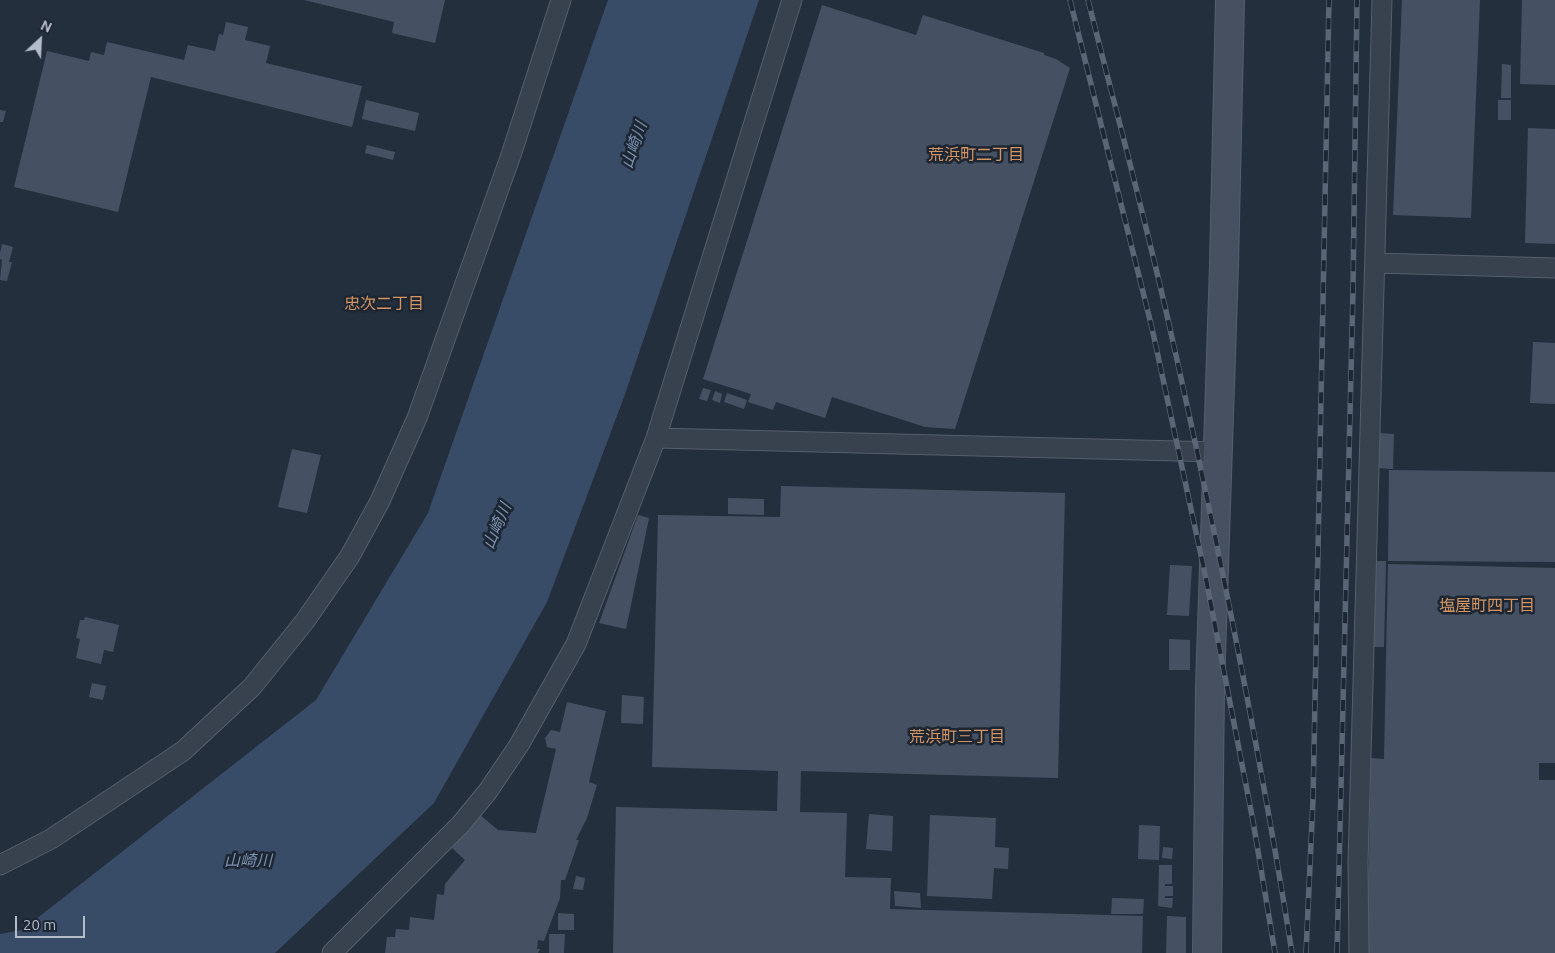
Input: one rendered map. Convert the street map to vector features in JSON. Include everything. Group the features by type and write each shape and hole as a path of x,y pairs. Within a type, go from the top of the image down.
{"street":[{"path":"0,864 51,839 183,751 252,687 304,621 350,556 380,501 417,418 511,155 561,0"},
{"path":"332,953 461,824 488,791 519,745 576,644 656,438 792,0"},
{"path":"1207,953 1210,688 1230,0"},
{"path":"1359,953 1360,755 1382,0"},
{"path":"1375,263 1555,268"},
{"path":"656,438 1218,452"}],"water":[{"name":"山崎川","path":"608,0 759,0 624,397 547,602 434,803 275,953 0,953 0,934 22,930 316,700 428,513"}],"building":[{"path":"304,0 445,0 435,43 392,33 394,22"},
{"path":"1402,0 1480,0 1471,218 1393,215"},
{"path":"1522,0 1555,0 1555,85 1520,84"},
{"path":"822,5 916,35 923,15 1044,53 1044,55 1056,59 1070,68 955,429 925,427 832,397 825,418 776,402 773,410 748,402 751,394 703,379"},
{"path":"226,22 248,27 245,40 270,46 266,63 362,86 352,127 151,77 118,212 14,187 47,51 89,61 91,52 104,55 107,42 184,60 188,45 215,51 219,34 223,35"},
{"path":"1502,64 1511,65 1511,98 1501,98"},
{"path":"366,100 419,113 415,131 362,119"},
{"path":"1498,100 1511,100 1511,120 1498,120"},
{"path":"0,110 6,111 3,122 0,122"},
{"path":"1528,128 1555,129 1555,244 1525,243"},
{"path":"367,145 395,152 393,160 365,153"},
{"path":"2,244 13,247 9,262 12,262 7,281 0,280"},
{"path":"1533,342 1555,343 1555,404 1530,403"},
{"path":"703,388 711,390 707,401 699,399"},
{"path":"715,391 722,394 720,403 712,400"},
{"path":"727,393 747,400 744,409 724,402"},
{"path":"1379,433 1394,434 1393,469 1378,468"},
{"path":"292,449 321,455 307,513 278,507"},
{"path":"1389,470 1555,472 1555,562 1388,561"},
{"path":"781,486 1065,493 1058,778 801,771 800,812 847,813 845,877 891,878 890,909 1143,916 1142,953 613,953 616,807 777,811 778,771 652,767 658,515 780,517"},
{"path":"728,498 764,499 764,515 728,514"},
{"path":"638,515 649,518 626,629 599,623"},
{"path":"1376,561 1386,561 1384,647 1374,647"},
{"path":"1388,564 1555,568 1555,763 1539,763 1539,780 1555,780 1555,953 1367,953 1371,758 1384,759"},
{"path":"1170,565 1192,566 1189,616 1167,615"},
{"path":"85,617 119,625 113,652 104,650 101,664 76,658 80,639 76,638 80,620 84,620"},
{"path":"1169,639 1190,640 1190,670 1169,670"},
{"path":"92,683 106,686 103,700 89,697"},
{"path":"622,695 644,697 643,724 621,723"},
{"path":"567,702 606,711 589,782 597,785 587,818 576,840 579,840 565,880 561,880 560,898 544,941 538,940 537,949 540,949 538,953 385,953 387,937 395,937 396,929 409,930 410,917 434,920 437,894 444,895 445,884 465,860 452,848 480,815 498,830 536,833 556,749 547,747 545,738 551,730 560,732"},
{"path":"869,814 893,816 892,851 866,849"},
{"path":"930,815 996,818 995,847 1009,848 1008,869 994,868 992,899 927,896"},
{"path":"1139,825 1160,826 1159,860 1138,859"},
{"path":"1163,847 1173,848 1172,859 1162,858"},
{"path":"1159,865 1172,865 1172,884 1165,884 1165,886 1173,886 1173,896 1165,896 1165,898 1173,898 1172,908 1158,906"},
{"path":"576,876 585,878 583,890 573,889"},
{"path":"894,891 920,893 921,908 895,906"},
{"path":"1112,898 1144,899 1143,914 1111,914"},
{"path":"558,913 574,914 574,930 558,930"},
{"path":"1167,916 1186,917 1186,953 1166,953"},
{"path":"549,934 565,934 564,953 549,953"}],"railway":[{"path":"1070,0 1152,328 1205,574 1253,821 1275,953"},
{"path":"1088,0 1151,249 1205,487 1251,719 1292,953"},
{"path":"1306,953 1313,800 1329,0"},
{"path":"1337,953 1353,290 1357,0"}],"district":[{"name":"荒浜町二丁目","path":"976,155"},
{"name":"忠次二丁目","path":"384,304"},
{"name":"塩屋町四丁目","path":"1487,606"},
{"name":"荒浜町三丁目","path":"957,737"}]}
